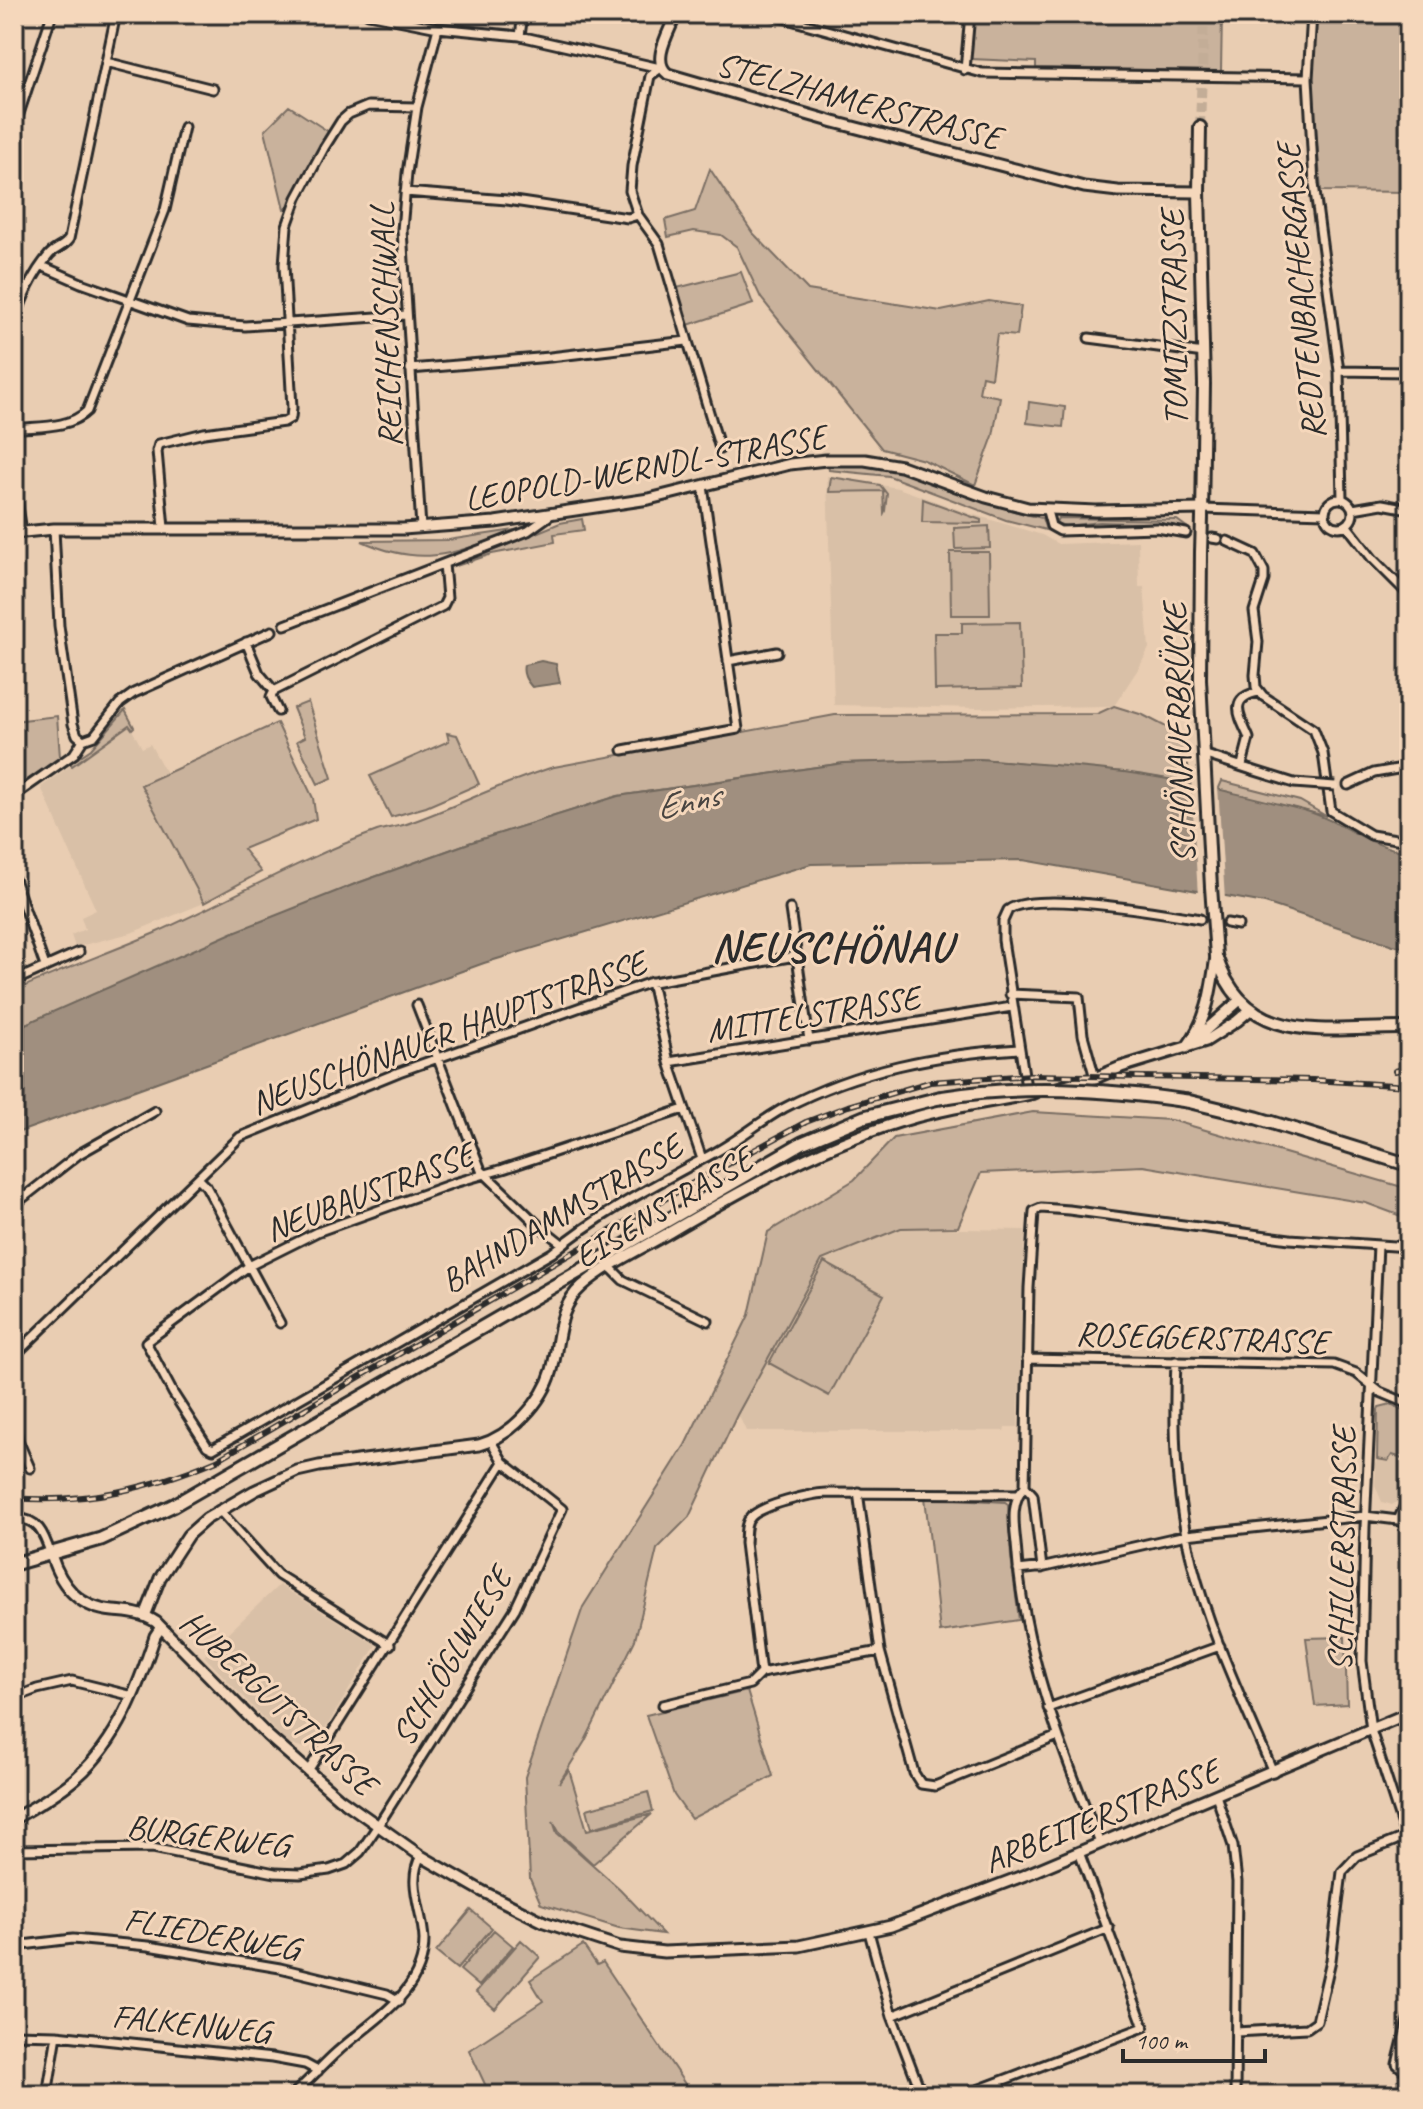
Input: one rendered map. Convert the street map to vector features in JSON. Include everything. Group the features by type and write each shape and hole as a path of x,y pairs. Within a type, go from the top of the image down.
{"main road":[{"name":"TOMITZSTRASSE","path":"1200,127 1204,353 1202,513"},
{"name":"SCHÖNAUERBRÜCKE","path":"1202,513 1200,679 1216,956"},
{"path":"1216,956 1225,980 1240,1000 1250,1010 1274,1023 1341,1031 1409,1028"},
{"name":"EISENSTRASSE","path":"14,1564 101,1539 174,1505 802,1143 864,1117 939,1098 987,1091 1040,1089 1125,1093 1187,1101 1257,1118 1409,1165"}],"street":[{"path":"14,129 52,14"},
{"path":"14,325 28,287 51,252 65,245 69,239 116,14"},
{"name":"STELZHAMERSTRASSE","path":"368,14 438,28 520,36 661,68 668,74 834,122 1074,184 1118,191 1199,192"},
{"path":"520,36 523,14"},
{"path":"676,14 659,60 661,68 650,76 630,191 638,215 659,244 720,449"},
{"path":"769,14 982,73 1308,78"},
{"path":"965,70 970,14"},
{"name":"REDTENBACHERGASSE","path":"1312,14 1308,78 1315,199 1339,371 1342,499"},
{"name":"REICHENSCHWALL","path":"421,528 402,230 417,107 438,28"},
{"path":"106,62 213,89"},
{"path":"164,528 157,451 159,444 204,433 284,422 291,418 284,265 287,226 313,167 341,121 349,114 368,106 417,107"},
{"path":"14,429 68,424 87,411 165,210 184,127"},
{"path":"405,192 507,200 628,218 638,215"},
{"path":"42,266 188,321 245,326 406,315"},
{"path":"1089,338 1204,353"},
{"path":"410,369 687,341"},
{"path":"1339,371 1409,372"},
{"name":"LEOPOLD-WERNDL-STRASSE","path":"18,532 54,529 421,528 495,522 649,499 803,462 865,460 922,472 1007,503 1047,511 1325,513"},
{"path":"14,482 18,532"},
{"path":"623,750 738,729 703,486"},
{"path":"1347,526 1333,527 1325,513 1331,502 1342,499 1353,509"},
{"path":"1353,509 1382,504 1409,509"},
{"path":"1347,526 1353,509"},
{"path":"1047,511 1051,526 1060,531 1157,528 1186,533"},
{"path":"285,625 528,531 554,513"},
{"path":"1347,526 1372,558 1409,595"},
{"path":"54,529 61,644 73,724 77,735 83,740"},
{"path":"1227,541 1255,554 1264,571 1254,611 1258,652 1255,675 1259,692 1314,730 1323,753 1329,808 1335,815 1371,835 1409,841"},
{"path":"278,711 271,697 274,691 443,606 447,598 444,564"},
{"path":"14,796 74,754 83,740 94,736 120,703 134,693 272,631"},
{"path":"246,642 259,673 274,691"},
{"path":"728,661 777,652"},
{"path":"1242,765 1249,738 1237,709 1247,695 1259,692"},
{"path":"1203,754 1294,783 1335,786"},
{"path":"1348,785 1382,771 1409,767"},
{"path":"14,879 45,966"},
{"path":"1027,1095 1003,940 1005,914 1018,904 1062,903 1152,911 1200,919"},
{"path":"790,909 809,1040"},
{"path":"1227,923 1238,925"},
{"path":"14,981 79,952"},
{"name":"NEUSCHÖNAUER HAUPTSTRASSE","path":"14,1356 240,1137 438,1059 651,982 795,956"},
{"path":"1186,1048 1207,1012 1216,956"},
{"path":"651,982 669,1062 702,1159"},
{"path":"1010,994 1079,997 1083,1035 1095,1078"},
{"name":"EISENSTRASSE","path":"1186,1048 1240,1000"},
{"path":"417,1005 472,1151 484,1174 561,1243"},
{"name":"MITTELSTRASSE","path":"669,1062 1012,1007"},
{"name":"EISENSTRASSE","path":"145,1616 160,1578 180,1544 219,1510 266,1485 308,1468 491,1441 521,1419 548,1381 562,1318 576,1291 610,1267 761,1180 828,1147 915,1117 1095,1078 1186,1048 1212,1038 1250,1010"},
{"name":"BAHNDAMMSTRASSE","path":"173,1393 207,1446 218,1447 552,1253 561,1243 781,1110 844,1081 880,1070 933,1058 1019,1049"},
{"name":"NEUBAUSTRASSE","path":"173,1393 146,1342 249,1266 317,1232 684,1109"},
{"path":"14,1205 88,1148 155,1111"},
{"path":"198,1178 206,1186 280,1323"},
{"path":"1042,1568 1033,1495 1025,1486 1031,1219 1034,1211 1041,1208 1069,1210 1277,1237 1409,1247"},
{"name":"SCHILLERSTRASSE","path":"1378,1245 1361,1633 1371,1730 1409,1847"},
{"path":"610,1267 623,1280 708,1321"},
{"name":"ROSEGGERSTRASSE","path":"1027,1359 1334,1365 1356,1373 1380,1392 1409,1404"},
{"path":"1176,1361 1174,1442 1186,1535 1196,1578 1220,1646 1273,1772"},
{"path":"14,1417 18,1440 30,1468"},
{"path":"308,1771 503,1462 491,1441"},
{"name":"SCHLÖGLWIESE","path":"377,1827 515,1609 562,1509 503,1462"},
{"path":"1025,1486 1017,1494 1014,1520 1018,1570 1031,1646 1048,1708 1100,1843"},
{"path":"761,1673 747,1562 747,1523 756,1513 804,1496 833,1492 1017,1494"},
{"path":"858,1492 880,1651 914,1773 921,1784 935,1786 1058,1736"},
{"path":"1398,1520 1409,1497"},
{"path":"219,1510 278,1575 390,1645"},
{"path":"1018,1570 1042,1568 1186,1535 1365,1516 1398,1520 1409,1525"},
{"path":"14,1519 26,1519 36,1524 44,1534 62,1583 81,1600 100,1609 145,1616"},
{"name":"HUBERGUTSTRASSE","path":"145,1616 161,1627 245,1714 308,1771 377,1827 421,1856"},
{"path":"14,1819 67,1785 91,1763 119,1724 161,1627"},
{"path":"1048,1708 1220,1646"},
{"path":"663,1705 750,1684 761,1673 880,1651"},
{"path":"14,1698 72,1681 133,1696"},
{"name":"ARBEITERSTRASSE","path":"421,1856 530,1916 620,1947 685,1952 807,1944 869,1932 917,1918 1409,1713"},
{"path":"1216,1795 1235,1859 1235,2095"},
{"name":"BURGERWEG","path":"14,1850 152,1848 275,1873 300,1874 346,1864 360,1852 377,1827"},
{"path":"1236,2032 1307,2028 1317,2021 1331,1960 1342,1872 1357,1856 1404,1837"},
{"path":"964,2095 1144,2027 1079,1852"},
{"path":"292,2095 399,2001 413,1980 422,1952 423,1930 414,1871 421,1856"},
{"path":"892,2016 1109,1928"},
{"path":"869,1932 892,2016 922,2095"},
{"name":"FLIEDERWEG","path":"14,1946 87,1939 172,1949 280,1968 387,1994 399,2001"},
{"path":"1409,2016 1397,2064 1409,2075"},
{"name":"FALKENWEG","path":"14,2034 57,2035 272,2058 305,2064 318,2071"},
{"path":"47,2095 57,2035"}],"shaded area":[{"path":"982,14 1222,14 1221,71 1036,68 1036,62 971,59 974,17 981,18"},
{"path":"1315,14 1409,14 1409,192 1321,191 1311,69"},
{"path":"289,106 329,132 299,183 289,207 284,209 265,130"},
{"path":"710,169 752,232 808,290 941,311 989,301 1021,306 1017,336 997,334 991,378 982,376 979,393 1000,397 993,436 975,485 924,460 882,449 761,298 737,247 721,235 694,231 668,237 665,220 695,211"},
{"path":"741,272 753,304 688,325 677,288"},
{"path":"1029,402 1065,407 1063,427 1027,423"},
{"path":"828,465 897,470 1042,518 1046,530 1006,520 889,476 829,470"},
{"path":"827,476 898,488 1042,535 1058,544 1138,541 1139,587 1144,587 1149,648 1114,706 980,708 834,705"},
{"path":"831,477 880,485 887,494 884,513 883,491 829,492"},
{"path":"923,499 981,520 981,523 922,522"},
{"path":"1058,518 1177,520 1188,528 1100,522 1065,526 1056,523"},
{"path":"582,519 584,530 554,534 555,542 492,554 456,566 560,523"},
{"path":"989,526 990,548 955,549 954,528"},
{"path":"521,529 461,550 424,556 385,550 362,541 448,540"},
{"path":"950,552 989,552 990,615 951,615"},
{"path":"1020,622 1022,688 935,690 934,633 962,633 962,623"},
{"path":"308,702 332,778 318,784 297,741 305,737 293,708"},
{"path":"1114,706 1143,715 1178,733 1176,742 1185,746 1190,783 1123,772 979,759 844,763 618,796 469,843 355,884 14,1029 14,991 155,933 348,842 408,824 554,767 835,715 1097,714"},
{"path":"125,710 134,727 132,729 129,725 72,766 70,763 91,749"},
{"path":"57,716 60,757 14,789 14,721"},
{"path":"277,723 313,798 316,819 243,849 261,872 204,903 141,785"},
{"path":"129,724 142,748 150,744 166,773 141,785 204,903 131,933 75,947 71,935 85,929 81,917 96,910 41,787"},
{"path":"447,733 457,735 479,784 426,807 391,817 370,776 449,741"},
{"path":"1222,781 1300,801 1326,816 1218,790"},
{"path":"1033,1112 1171,1120 1409,1189 1409,1219 1366,1203 1143,1166 981,1173 958,1227 901,1228 822,1260 737,1415 689,1517 657,1549 635,1640 585,1741 559,1783 569,1770 587,1830 652,1814 593,1864 559,1832 553,1821 557,1833 620,1889 663,1934 619,1928 541,1904 530,1879 525,1777 583,1607 685,1445 749,1315 768,1232 854,1180 894,1138"},
{"path":"901,1228 1025,1230 1018,1427 1005,1427 1004,1431 746,1431 738,1414 823,1261"},
{"path":"824,1262 884,1295 829,1396 769,1363"},
{"path":"1391,1404 1409,1413 1409,1479 1397,1502 1392,1505 1382,1502 1375,1485 1378,1410"},
{"path":"1391,1404 1409,1413 1409,1465 1407,1459 1392,1455 1388,1461 1377,1459 1378,1410"},
{"path":"925,1497 1008,1504 1019,1620 940,1632"},
{"path":"279,1585 376,1645 319,1739 306,1748 288,1744 204,1656"},
{"path":"1345,1637 1347,1704 1315,1706 1306,1638"},
{"path":"747,1691 773,1776 691,1819 674,1795 646,1715"},
{"path":"648,1792 653,1811 592,1828 587,1809"},
{"path":"471,1910 492,1928 457,1969 436,1952"},
{"path":"494,1930 513,1946 479,1986 460,1970"},
{"path":"521,1940 540,1957 495,2009 476,1992"},
{"path":"583,1945 597,1965 603,1962 689,2090 682,2095 490,2095 469,2050 543,2001 530,1980"}],"water":[{"path":"541,661 556,664 560,683 532,687 525,677 524,665"},
{"name":"Enns","path":"979,759 1124,772 1214,788 1317,814 1380,845 1409,852 1409,948 1265,903 1023,860 811,864 484,963 14,1134 14,1029 234,932 355,884 469,843 618,796 844,763"}],"pier":[{"path":"1191,779 1218,786 1225,900 1198,896"}],"tunnel":[{"path":"1200,127 1204,14"},
{"path":"1200,919 1227,923"}],"railway":[{"path":"1395,1071 1409,1068"},
{"path":"14,1498 67,1499 118,1492 168,1479 217,1460 682,1189 806,1122 848,1106 930,1082 1031,1075 1313,1080 1409,1086"}],"district":[{"name":"NEUSCHÖNAU","path":"832,946"}]}
